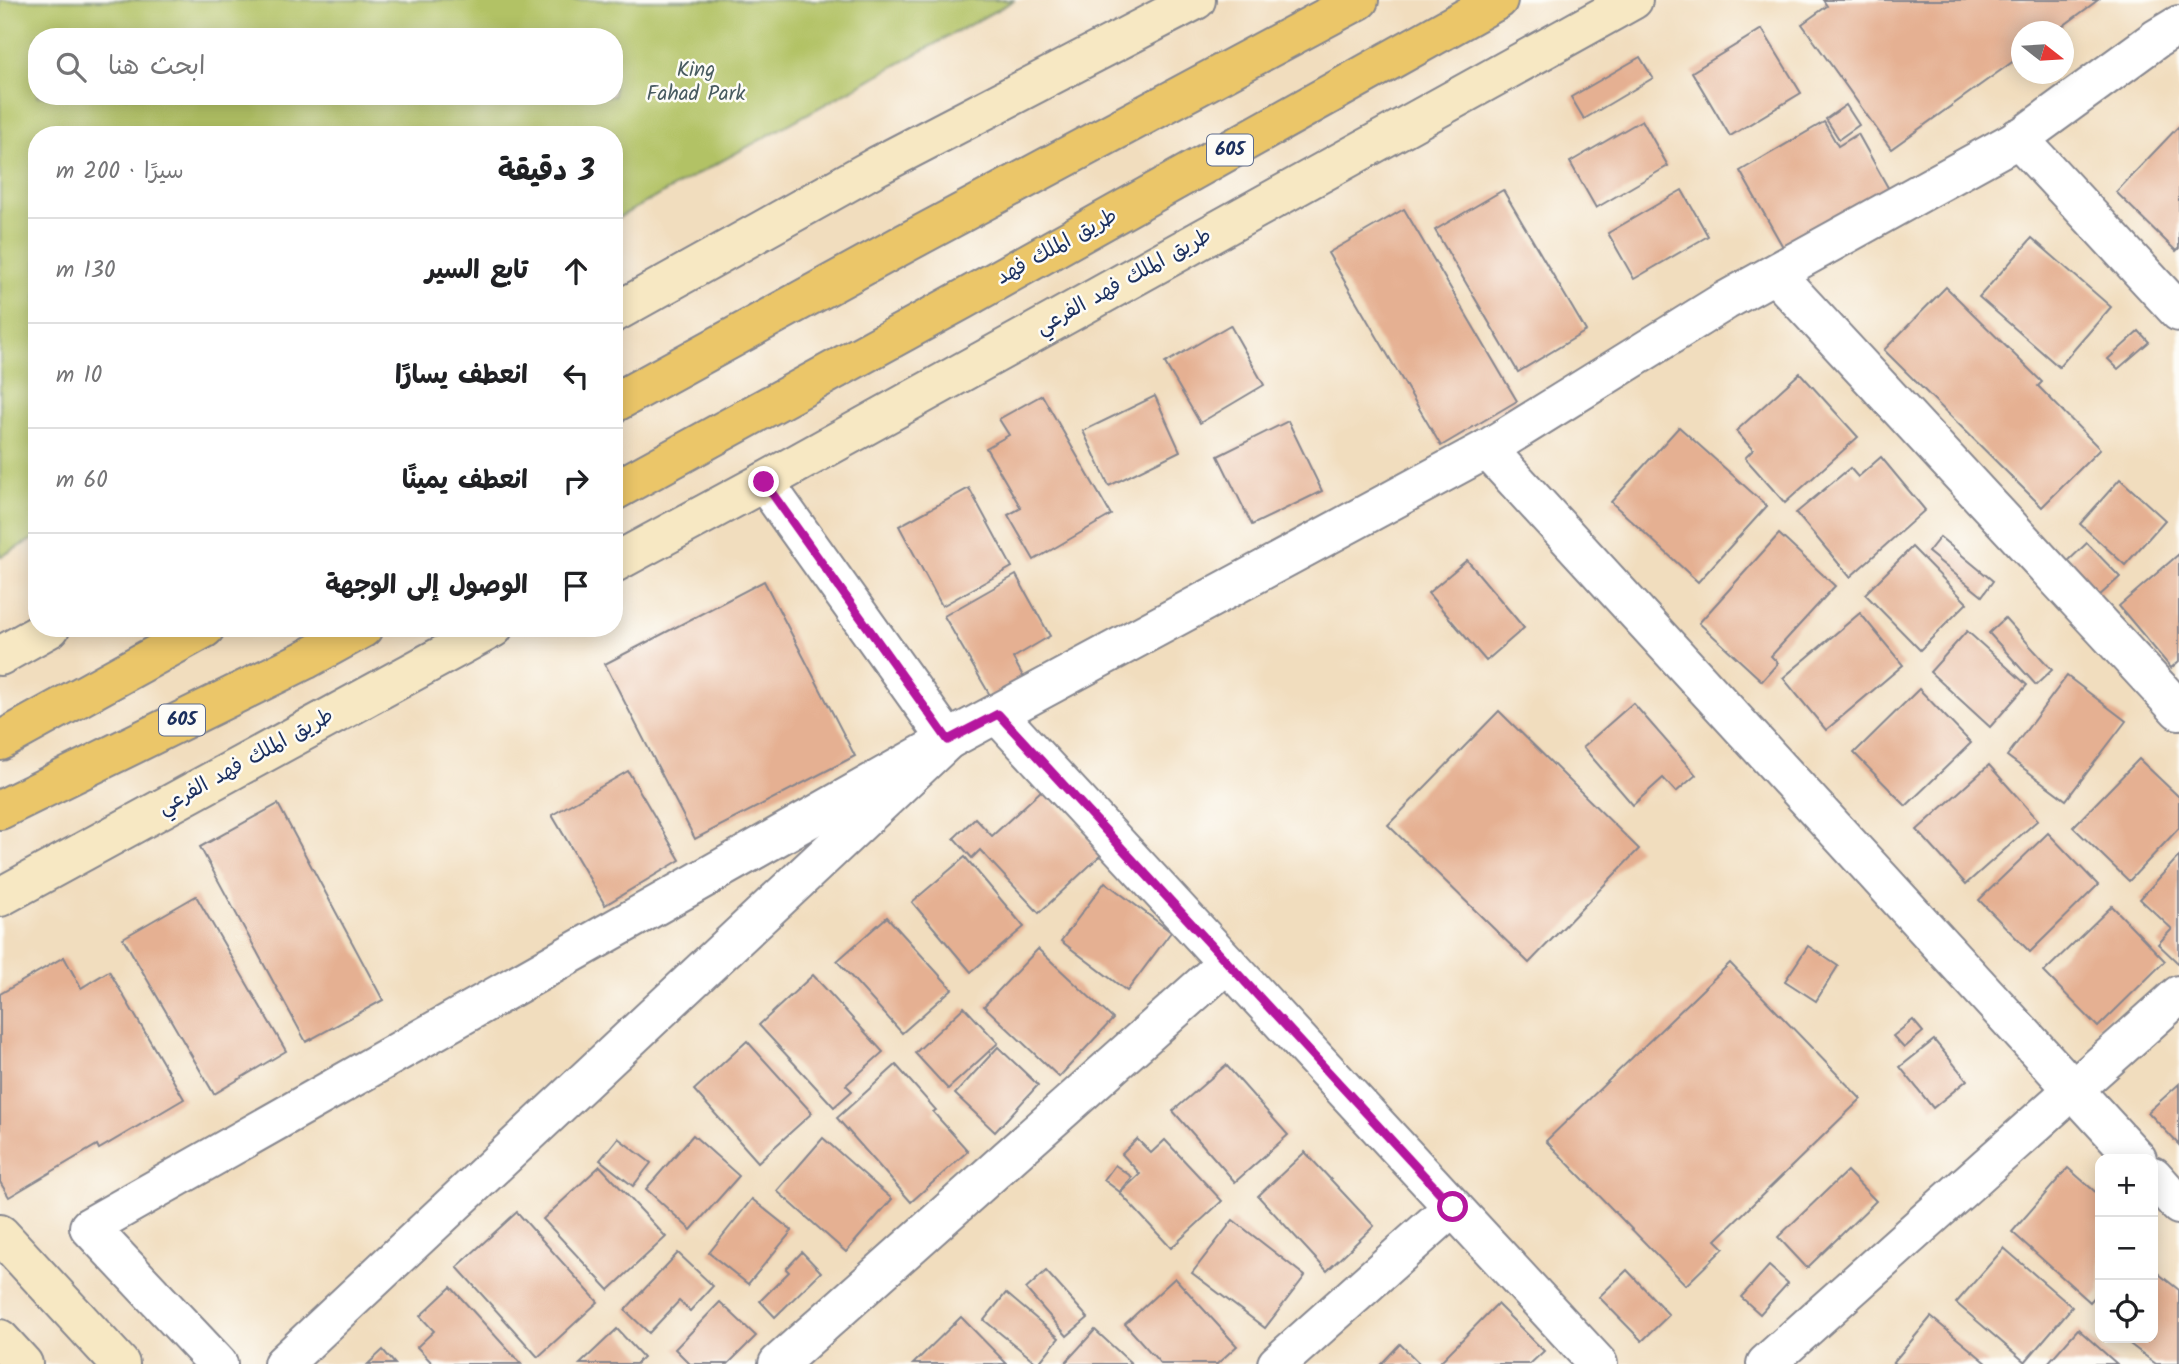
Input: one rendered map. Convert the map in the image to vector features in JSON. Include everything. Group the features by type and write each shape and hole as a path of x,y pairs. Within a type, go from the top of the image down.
{"highway":[{"path":"623,398 1359,0"},
{"name":"طريق الملك فهد","path":"623,486 1498,0"},
{"path":"0,741 189,637"},
{"name":"605","path":"0,810 347,637"}],"main road":[{"path":"623,308 877,166 1196,0"},
{"name":"طريق الملك فهد الفرعي","path":"623,558 1633,0"},
{"path":"0,643 28,634"},
{"path":"0,656 32,637"},
{"name":"طريق الملك فهد الفرعي","path":"0,897 477,637"},
{"path":"0,1234 120,1364"}],"street":[{"path":"218,1364 89,1227 948,740 1488,449 1725,301 2018,138 2179,25"},
{"path":"2018,138 2179,312"},
{"path":"1775,274 2179,710"},
{"path":"1488,449 2132,1154"},
{"path":"764,482 948,740"},
{"path":"998,714 1598,1364"},
{"path":"283,1364 948,740"},
{"path":"778,1364 1227,962"},
{"path":"1766,1364 2179,995"},
{"path":"2158,1182 2179,1205"},
{"path":"1277,1364 1453,1207"}],"green space":[{"name":"King Fahad Park","path":"0,0 1015,0 623,215 623,126 28,126 28,542 0,557"}],"building":[{"path":"1823,0 2098,0 2070,21 2011,21 2011,63 1891,149 1802,24 1827,6"},
{"path":"1762,29 1801,93 1730,136 1692,72"},
{"path":"1640,57 1653,78 1584,119 1571,97"},
{"path":"1846,105 1859,125 1839,139 1826,119"},
{"path":"1642,120 1668,166 1596,208 1570,162"},
{"path":"1824,122 1838,146 1858,134 1891,193 1787,254 1740,171"},
{"path":"2179,126 2179,248 2176,251 2116,192"},
{"path":"1503,190 1586,331 1518,372 1435,230"},
{"path":"1682,190 1708,236 1634,279 1608,233"},
{"path":"1404,209 1517,401 1441,446 1328,253"},
{"path":"2032,238 2111,307 2059,367 1979,297"},
{"path":"1946,287 2042,382 2038,386 2100,449 2042,507 1884,350"},
{"path":"1230,325 1264,385 1200,423 1165,363"},
{"path":"2139,331 2149,342 2118,369 2108,359"},
{"path":"1800,373 1858,437 1785,503 1745,458 1753,450 1736,431"},
{"path":"1042,395 1111,515 1034,560 1008,515 1021,508 986,448 1009,435 999,419"},
{"path":"1155,396 1180,451 1109,486 1083,431"},
{"path":"1288,421 1322,491 1252,525 1218,456"},
{"path":"1679,427 1767,506 1698,582 1611,502"},
{"path":"1881,457 1925,510 1850,577 1796,513 1850,468 1858,477"},
{"path":"2120,479 2165,520 2125,565 2080,524"},
{"path":"969,488 1012,567 942,606 899,526"},
{"path":"1779,534 1835,586 1771,656 1778,663 1762,681 1699,623"},
{"path":"1940,537 1993,581 1982,596 1928,552"},
{"path":"2087,543 2120,577 2098,597 2066,563"},
{"path":"1912,547 1967,603 1920,650 1865,594"},
{"path":"2179,554 2179,661 2171,668 2119,606"},
{"path":"1467,560 1524,628 1486,661 1428,593"},
{"path":"1016,575 1050,636 1013,658 1024,678 991,697 944,616"},
{"path":"764,581 855,756 695,839 605,664"},
{"path":"1860,613 1903,665 1826,730 1783,678"},
{"path":"2005,618 2052,670 2036,685 1989,633"},
{"path":"1967,631 2027,685 1990,727 1930,672"},
{"path":"2067,676 2126,721 2066,800 2007,756"},
{"path":"1919,689 1971,743 1906,806 1854,753"},
{"path":"1633,703 1696,775 1676,792 1663,778 1633,805 1583,747"},
{"path":"1499,711 1639,849 1529,963 1388,825"},
{"path":"2139,759 2179,797 2179,828 2129,881 2073,827"},
{"path":"1989,765 2038,820 1966,884 1917,830"},
{"path":"628,771 680,860 605,905 552,815"},
{"path":"1042,790 1102,854 1039,913 980,850 972,858 954,838 975,818 992,836"},
{"path":"278,804 383,1000 306,1042 200,847"},
{"path":"2048,833 2098,885 2030,952 1979,900"},
{"path":"2179,856 2179,964 2158,944 2172,929 2140,899"},
{"path":"965,857 1024,927 971,972 912,902"},
{"path":"1105,882 1171,932 1127,991 1061,941"},
{"path":"196,896 286,1051 214,1094 123,938"},
{"path":"2112,906 2165,961 2098,1027 2044,972"},
{"path":"887,917 952,989 902,1033 837,961"},
{"path":"1808,946 1838,966 1816,1001 1785,981"},
{"path":"1038,949 1113,1019 1059,1077 984,1006"},
{"path":"64,957 81,988 109,971 184,1099 99,1149 97,1145 9,1197 0,1182 0,994"},
{"path":"1730,963 1861,1099 1716,1240 1724,1248 1686,1285 1546,1141"},
{"path":"813,975 883,1052 846,1085 852,1091 834,1107 759,1025"},
{"path":"964,1007 998,1043 948,1089 915,1053"},
{"path":"1913,1020 1923,1032 1904,1048 1893,1036"},
{"path":"1934,1040 1967,1080 1933,1108 1900,1067"},
{"path":"747,1041 812,1113 758,1162 694,1090"},
{"path":"998,1047 1038,1085 995,1132 955,1094"},
{"path":"896,1065 968,1151 911,1202 837,1118"},
{"path":"1226,1065 1288,1135 1235,1182 1173,1111"},
{"path":"2179,1084 2179,1145 2148,1112"},
{"path":"693,1135 739,1176 691,1230 646,1189"},
{"path":"618,1138 651,1163 633,1186 600,1160"},
{"path":"823,1138 892,1199 846,1252 777,1191"},
{"path":"1137,1139 1151,1153 1165,1140 1222,1201 1171,1248 1120,1193 1140,1174 1122,1154"},
{"path":"1305,1152 1374,1226 1327,1271 1258,1196"},
{"path":"1115,1165 1132,1177 1120,1192 1104,1180"},
{"path":"600,1166 666,1237 609,1290 543,1219"},
{"path":"2068,1168 2095,1192 2095,1296 2090,1302 2012,1232"},
{"path":"1847,1171 1876,1201 1807,1268 1778,1237"},
{"path":"752,1199 792,1231 748,1284 709,1253"},
{"path":"517,1212 598,1302 538,1357 457,1267"},
{"path":"1233,1220 1305,1276 1265,1328 1192,1273"},
{"path":"2004,1248 2072,1307 2025,1362 1956,1303"},
{"path":"802,1252 821,1272 775,1317 760,1301 789,1272 786,1269"},
{"path":"678,1253 713,1286 690,1311 679,1301 649,1333 625,1310"},
{"path":"1769,1266 1788,1283 1760,1314 1741,1297"},
{"path":"1627,1270 1669,1315 1642,1341 1599,1297"},
{"path":"1046,1271 1088,1318 1067,1336 1026,1289"},
{"path":"2158,1273 2179,1290 2179,1364 2156,1364 2129,1343 2158,1343"},
{"path":"1175,1278 1237,1346 1217,1364 1161,1364 1125,1324"},
{"path":"451,1287 521,1364 433,1364 417,1347 434,1331 420,1316"},
{"path":"1006,1293 1059,1338 1038,1364 984,1320"},
{"path":"720,1302 756,1336 728,1364 690,1364 675,1349"},
{"path":"1497,1304 1544,1351 1530,1364 1440,1362"},
{"path":"961,1317 1007,1364 913,1364"},
{"path":"1931,1317 1988,1364 1892,1364"},
{"path":"617,1329 643,1357 636,1364 580,1364"},
{"path":"2078,1329 2117,1364 2047,1364"},
{"path":"1095,1330 1132,1364 1064,1364"},
{"path":"1400,1344 1420,1364 1381,1364"},
{"path":"383,1350 395,1364 368,1364"}],"route":[{"path":"764,482 948,740 998,714 1453,1207"}]}
